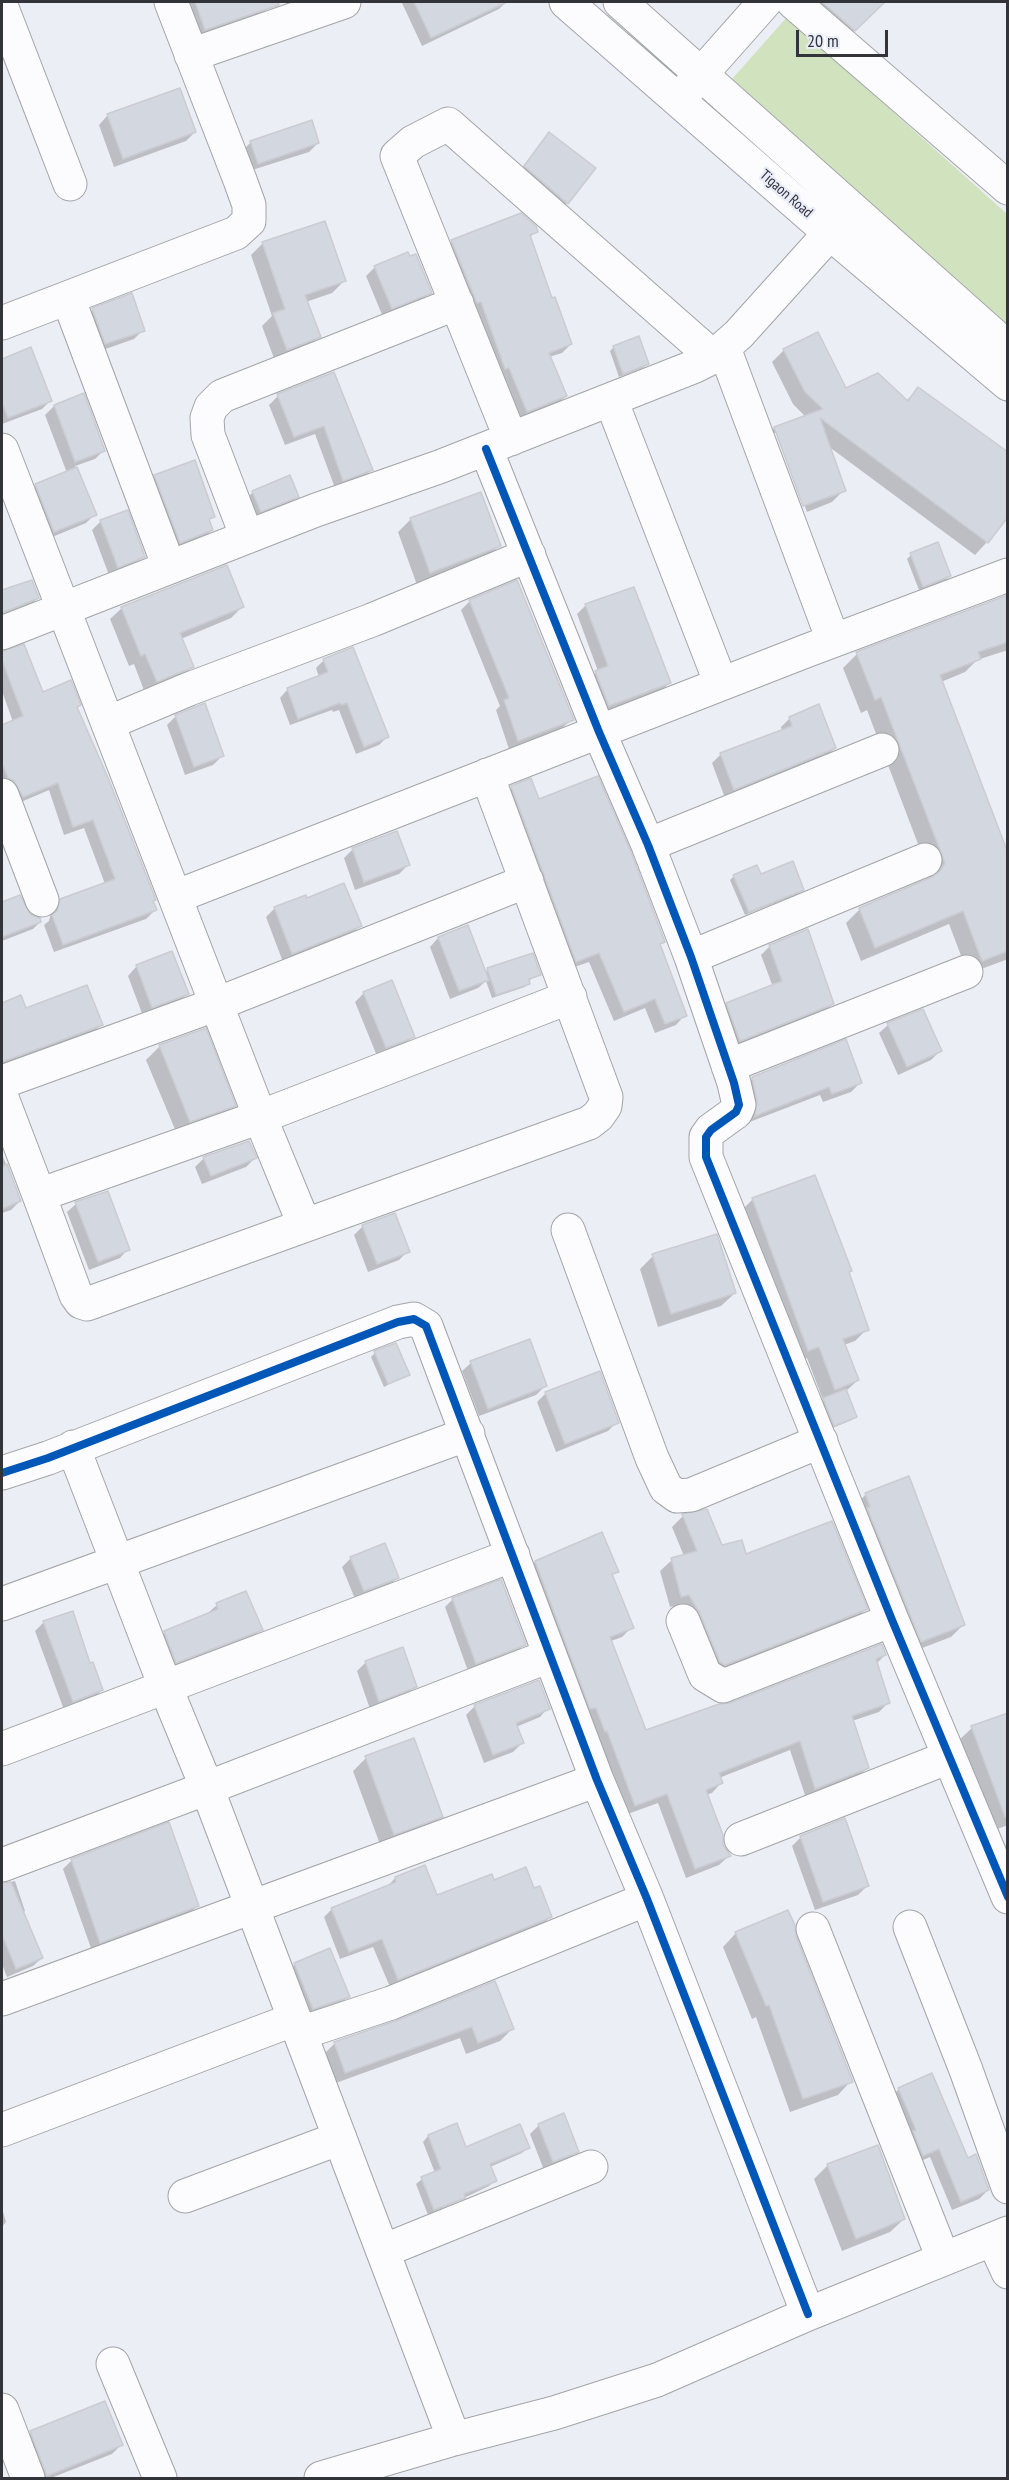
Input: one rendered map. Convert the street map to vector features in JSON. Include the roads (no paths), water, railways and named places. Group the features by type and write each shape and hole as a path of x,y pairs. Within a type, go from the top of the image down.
{"street":[{"path":"2,323 236,233 249,221 249,205 171,2"},
{"path":"191,55 344,2"},
{"name":"Tigaon Road","path":"566,2 830,233 1008,384"},
{"path":"620,2 1008,348"},
{"path":"679,100 765,2"},
{"path":"794,2 1008,188"},
{"path":"2,8 70,184"},
{"path":"833,640 719,352 448,124 413,142 397,156 457,303 529,555 599,732 648,845 691,957 728,1066 739,1105 736,1112 711,1130 706,1137 706,1157 892,1620 1008,1898"},
{"path":"2,633 247,537 611,400 719,352 751,322 830,233"},
{"path":"68,298 169,567"},
{"path":"247,537 208,435 207,418 211,407 222,396 457,303"},
{"path":"611,400 721,684"},
{"path":"2,450 260,1117 304,1224"},
{"path":"108,723 189,689 372,620 529,555"},
{"path":"175,897 833,640 1008,575"},
{"path":"648,845 882,750"},
{"path":"2,1098 76,1295 81,1302 87,1304 589,1123 605,1106 606,1097 488,775"},
{"path":"2,795 42,900"},
{"path":"691,957 925,860"},
{"path":"2,1082 216,1004 527,881"},
{"path":"728,1066 966,972"},
{"path":"39,1195 260,1117 570,997"},
{"path":"568,1230 652,1458 666,1488 677,1496 691,1495 821,1441"},
{"path":"2,1473 407,1319 421,1322 426,1326 549,1656 808,2314"},
{"path":"2,1605 468,1434"},
{"path":"74,1447 165,1686 207,1788 454,2439"},
{"path":"2,1749 513,1555"},
{"path":"683,1621 705,1675 723,1686 892,1620"},
{"path":"2,1865 549,1656"},
{"path":"741,1839 949,1757"},
{"path":"2,2000 597,1780"},
{"path":"2,2130 298,2026 391,2003 646,1899"},
{"path":"910,1927 966,2070 1008,2187"},
{"path":"813,1929 943,2258"},
{"path":"185,2196 340,2138"},
{"path":"383,2251 591,2167"},
{"path":"321,2478 454,2439 554,2413 657,2380 808,2314 1000,2236 1008,2272"},
{"path":"113,2364 160,2478"},
{"path":"2,2410 28,2478"}]}
